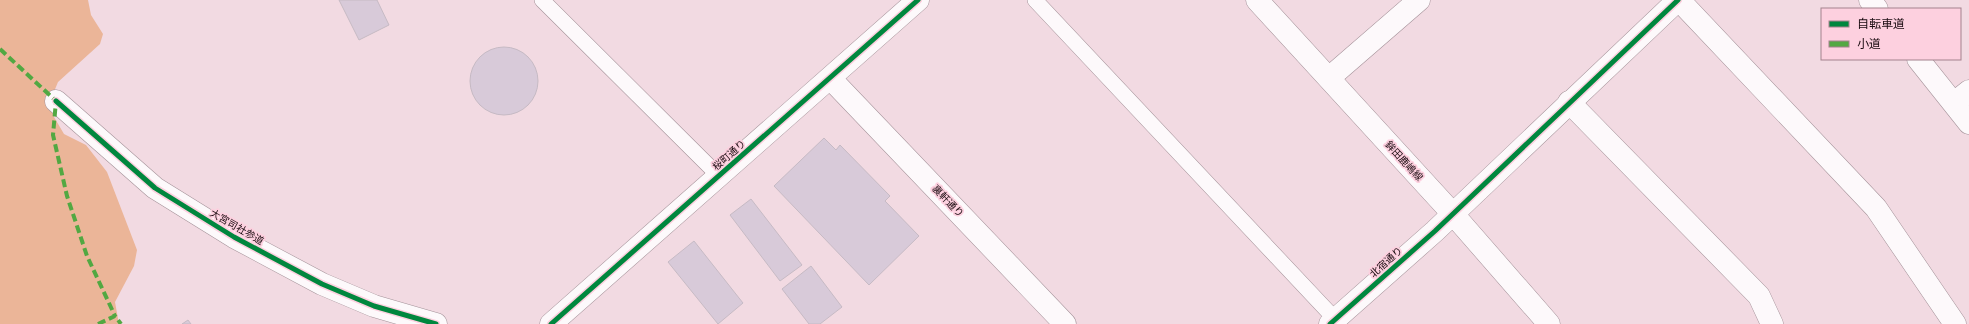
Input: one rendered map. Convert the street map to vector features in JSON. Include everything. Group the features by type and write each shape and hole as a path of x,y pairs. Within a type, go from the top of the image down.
{"street":[{"name":"桜町通り","path":"551,324 918,0"},
{"name":"鉾田鹿嶋線","path":"1257,0 1453,214 1549,324"},
{"path":"1329,78 1419,0"},
{"name":"北宿通り","path":"1332,322 1453,214 1569,102 1678,0"},
{"path":"1678,0 1876,208 1955,324"},
{"path":"1870,0 1876,8"},
{"path":"1919,60 1961,97 1969,123"},
{"name":"裏軒通り","path":"830,78 1065,324"},
{"name":"大宮司社参道","path":"56,101 155,188 234,237 322,284 374,306 436,324"},
{"path":"1569,102 1759,296 1772,324"}],"lane":[{"path":"542,0 719,176"},
{"path":"1035,0 1332,322"}],"shaded area":[{"path":"0,0 88,0 91,15 103,34 100,44 58,82 51,99 54,117 64,134 86,145 107,172 137,250 134,266 115,302 119,324 0,324"}],"building":[{"path":"339,0 377,0 389,25 359,40"},
{"path":"497,47 511,47 523,52 533,62 538,74 538,88 533,100 523,110 511,115 497,115 485,110 475,100 470,88 470,74 475,62 485,52"},
{"path":"824,138 836,150 840,145 890,196 885,201 919,236 869,285 774,186"},
{"path":"751,199 802,265 780,281 730,215"},
{"path":"694,241 743,303 718,324 668,262"},
{"path":"811,266 842,307 820,324 809,324 782,289"},
{"path":"188,320 191,324 182,324"}],"marked path":[{"path":"0,49 56,101 53,135 67,196 87,256 115,316"},
{"path":"98,324 115,316 121,324"}],"cycle path":[{"path":"551,324 918,0"},
{"path":"1330,324 1435,231 1678,0"},
{"path":"56,101 155,188 234,237 322,284 374,306 436,324"}]}
